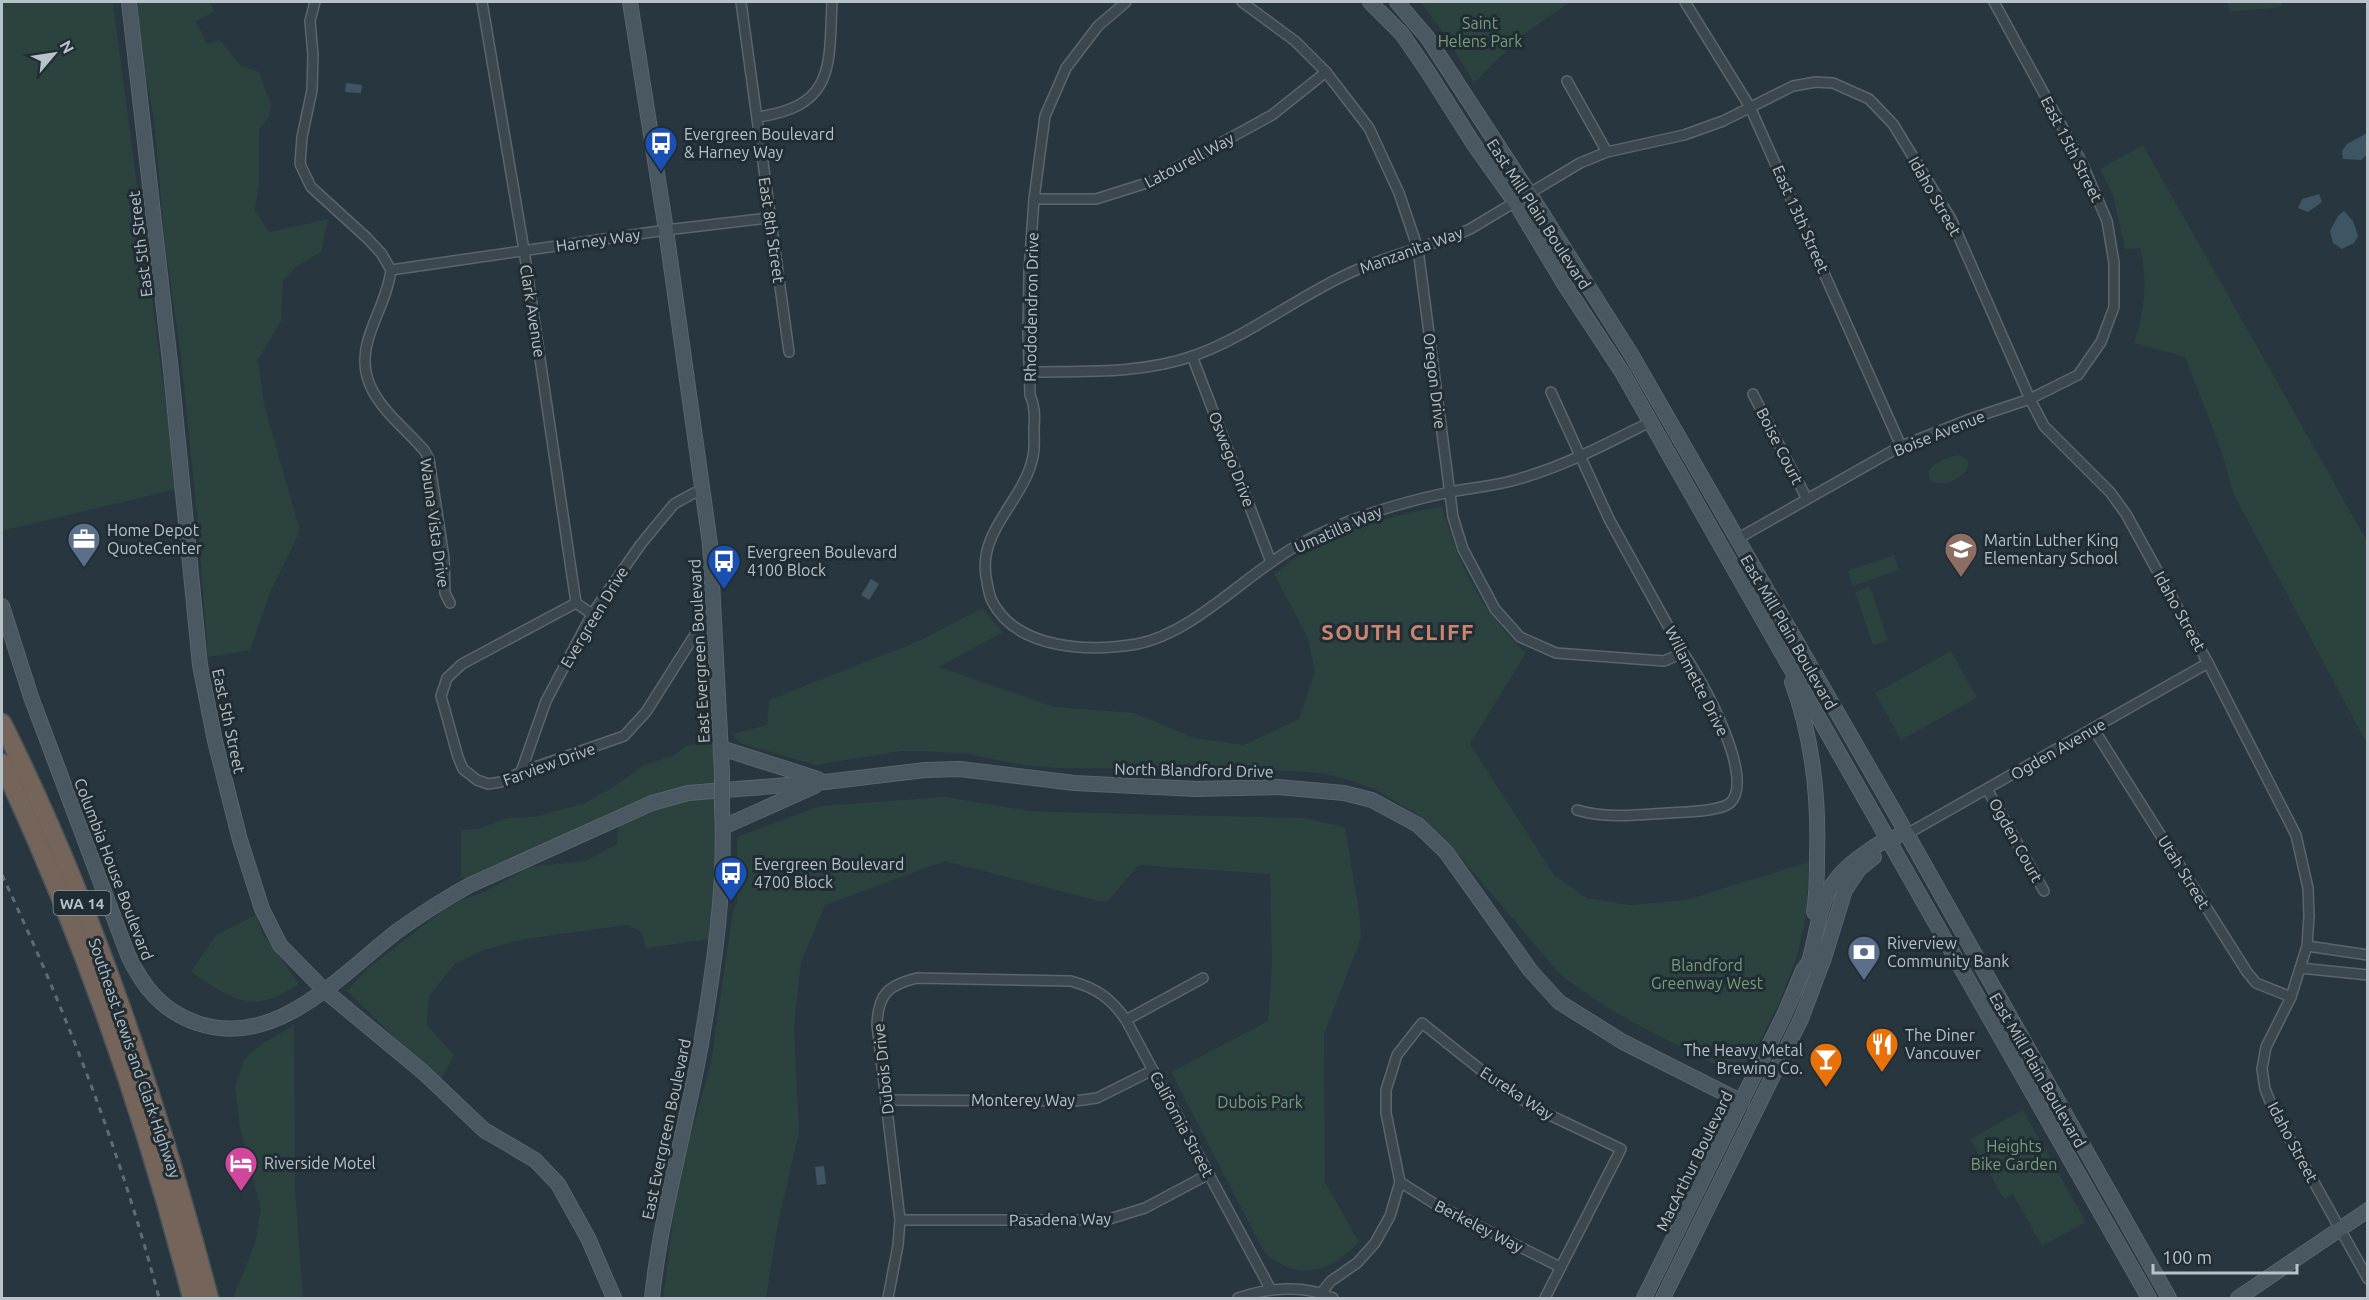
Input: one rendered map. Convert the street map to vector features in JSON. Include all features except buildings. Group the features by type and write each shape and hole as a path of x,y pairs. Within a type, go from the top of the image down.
{"highway":[{"name":"Southeast Lewis and Clark Highway","path":"2,723 52,829 112,982 134,1044 210,1299"},
{"name":"Southeast Lewis and Clark Highway","path":"2,763 65,909 117,1049 165,1202 192,1299"},
{"path":"2,784 18,798"}],"street":[{"name":"East 5th Street","path":"129,2 170,360 204,690 240,840 262,909 280,945 324,990 423,1072 484,1130 535,1160 558,1184 588,1238 614,1299"},
{"path":"315,2 310,21 314,55 312,90 300,150 300,164 311,187 367,238 392,270"},
{"name":"Clark Avenue","path":"482,2 524,250 576,603"},
{"name":"East Evergreen Boulevard","path":"630,2 666,230 710,544 724,852 701,1044 664,1213 652,1299"},
{"name":"East 8th Street","path":"741,2 789,352"},
{"path":"758,117 783,113 803,104 819,89 829,60 832,2"},
{"name":"Rhododendron Drive","path":"1007,623 991,599 985,573 987,548 1034,457 1034,404 1030,395 1028,333 1029,272 1034,199 1045,116 1066,68 1098,26 1126,2"},
{"name":"Oregon Drive","path":"1242,2 1295,41 1326,72 1369,128 1399,193 1418,249 1453,517 1463,549 1494,609 1520,637 1556,653 1664,662 1683,653"},
{"name":"East Mill Plain Boulevard","path":"1370,2 1402,34 1515,202 1563,282 1622,372 2149,1299"},
{"name":"East Mill Plain Boulevard","path":"1397,2 1427,37 1530,193 1631,354 1907,834 2169,1299"},
{"name":"East 13th Street","path":"1684,2 1750,107 1901,446"},
{"name":"East 15th Street","path":"1994,2 2082,165 2107,221 2114,263 2114,307"},
{"name":"Latourell Way","path":"1034,199 1096,199 1150,182 1272,115 1326,72"},
{"path":"1568,81 1607,152"},
{"name":"Idaho Street","path":"1750,107 1793,86 1816,82 1833,83 1869,99 1893,124 1951,219 2044,426 2110,492 2126,514 2208,663 2296,835 2308,888 2307,946 2291,996 2266,1047 2262,1069 2265,1089 2273,1109 2367,1279"},
{"name":"Manzanita Way","path":"1030,372 1138,370 1192,356 1218,345 1352,272 1383,258 1418,249 1470,229 1580,163 1607,152 1684,135 1723,121 1750,107"},
{"name":"Harney Way","path":"392,270 666,230 769,218"},
{"name":"Wauna Vista Drive","path":"392,270 389,287 367,342 368,381 378,402 424,450 429,459 444,558 445,593 450,603"},
{"name":"Boise Avenue","path":"1737,539 1901,446 1967,420 2030,399 2078,375 2101,342 2114,307"},
{"name":"Oswego Drive","path":"1192,356 1271,562"},
{"name":"Willamette Drive","path":"1551,392 1609,519 1683,653 1694,668 1730,746 1737,778 1737,794 1729,804 1709,810 1595,815 1577,810"},
{"name":"Boise Court","path":"1753,394 1807,499"},
{"name":"Umatilla Way","path":"1007,623 1035,638 1065,645 1101,648 1139,643 1173,630 1195,618 1271,562 1319,534 1387,507 1449,492 1513,481 1580,457 1650,422"},
{"name":"Evergreen Drive","path":"521,772 546,701 592,614 641,543 674,504 694,493 703,492"},
{"path":"576,603 592,614"},
{"name":"Farview Drive","path":"576,603 462,664 447,678 442,687 441,696 463,769 477,780 488,784 501,782 521,772 624,736 646,712 703,622 715,619"},
{"name":"Columbia House Boulevard","path":"2,606 31,697 128,955 145,987 166,1008 180,1016 204,1026 221,1029 239,1029 270,1022 324,990 396,932 445,898 540,852"},
{"path":"1778,644 1802,709 1815,768 1818,812 1816,894 1803,959 1803,970"},
{"name":"Ogden Avenue","path":"1907,834 2208,663"},
{"name":"Utah Street","path":"2093,728 2247,972 2256,983 2291,996"},
{"path":"721,748 825,782"},
{"name":"North Blandford Drive","path":"540,852 652,803 688,793 825,782 925,770 960,769 1074,783 1196,789 1278,787 1344,793 1372,800 1418,825 1446,852 1524,962 1559,1002 1623,1042 1742,1102"},
{"path":"723,827 825,782"},
{"name":"Ogden Court","path":"1987,789 2044,891"},
{"name":"MacArthur Boulevard","path":"1644,1299 1742,1102 1803,970 1809,962 1828,889 1853,862 1907,834"},
{"name":"MacArthur Boulevard","path":"1663,1299 1801,1019 1824,958 1845,890 1866,863 1891,842"},
{"path":"2307,946 2367,955"},
{"path":"2300,968 2367,975"},
{"name":"Dubois Drive","path":"888,1299 900,1220 877,1025 878,1006 888,990 901,982 917,978 1071,981"},
{"path":"1126,1020 1203,978"},
{"name":"California Street","path":"1071,981 1090,986 1105,994 1126,1020 1271,1290"},
{"name":"Eureka Way","path":"1400,1182 1386,1113 1386,1090 1397,1055 1422,1023 1501,1086 1528,1103 1621,1149 1560,1267"},
{"name":"Monterey Way","path":"886,1100 1075,1101 1097,1098 1153,1070"},
{"path":"2022,1075 2031,1074 2062,1127 2079,1140"},
{"path":"2073,1165 2081,1164 2086,1168 2120,1229 2136,1241"},
{"name":"Pasadena Way","path":"900,1220 1106,1220 1120,1218 1145,1208 1209,1174"},
{"path":"1321,1293 1331,1281 1357,1263 1375,1243 1390,1216 1400,1182"},
{"name":"Berkeley Way","path":"1400,1182 1435,1204 1560,1267"},
{"path":"2238,1299 2367,1210"},
{"path":"1545,1299 1560,1267"},
{"path":"1238,1299 1271,1290 1321,1293 1333,1299"}],"green space":[{"path":"2,2 113,2 177,489 2,531"},
{"path":"138,2 211,2 214,12 196,21 207,44 220,40 241,66 259,72 271,105 269,117 259,130 259,185 255,210 269,232 328,219 321,252 297,266 283,281 281,321 258,360 264,404 300,531 270,593 250,650 208,657 181,357 165,245 154,120 139,42"},
{"name":"Saint Helens Park","path":"1420,2 1570,2 1521,36 1474,83 1441,29"},
{"path":"2228,2 2281,2 2282,7 2229,12"},
{"path":"2143,145 2367,541 2367,744 2234,495 2221,450 2185,357 2134,343 2141,319 2145,284 2140,248 2125,249 2113,196 2100,169"},
{"path":"1957,455 1965,458 1968,463 1962,475 1947,482 1938,483 1930,480 1928,472 1934,466 1944,459"},
{"name":"Blandford Greenway West","path":"1442,506 1448,528 1473,586 1496,621 1526,653 1470,744 1554,875 1587,898 1630,905 1686,900 1809,862 1806,917 1797,956 1780,1001 1752,1057 1740,1068 1720,1067 1635,1024 1575,986 1557,971 1451,846 1417,814 1376,790 1355,782 1326,774 1298,771 1057,768 1022,765 967,754 923,751 902,751 816,765 739,743 732,734 767,725 769,700 919,641 982,608 1003,632 939,667 1054,707 1134,713 1194,738 1244,745 1299,719 1315,671 1308,638 1274,574 1320,543 1354,529"},
{"path":"1894,555 1899,570 1853,586 1848,571"},
{"path":"1870,587 1888,640 1873,645 1855,592"},
{"path":"1951,651 1977,698 1901,740 1875,693"},
{"path":"716,742 716,783 695,788 469,879 461,878 461,830 479,829 507,818 535,817 585,803 644,765 675,755 685,746"},
{"path":"719,792 710,939 646,948 641,932 628,925 525,939 481,951 455,964 429,996 427,1025 454,1055 440,1082 347,991 368,968 451,904 484,892 530,867 585,861 617,844 618,825 662,806"},
{"name":"Dubois Park","path":"945,797 1031,811 1304,818 1345,827 1360,918 1361,938 1324,1034 1325,1182 1359,1242 1348,1253 1325,1267 1302,1271 1277,1262 1264,1252 1171,1072 1268,1021 1272,966 1270,874 1139,865 1106,903 945,861 825,905 801,962 794,1027 799,1132 778,1223 766,1298 663,1298 678,1182 711,1062 733,910 737,902 737,837 820,806"},
{"path":"256,915 263,934 299,984 268,1000 255,1002 231,997 191,972 216,935"},
{"path":"294,1025 295,1190 303,1298 233,1298 255,1243 261,1209 240,1128 235,1087 244,1060 260,1045"},
{"name":"Heights Bike Garden","path":"2023,1110 2086,1222 2042,1246 2013,1194 2004,1199 1970,1139"}],"water":[{"path":"346,83 362,85 361,93 345,92"},
{"path":"2367,133 2367,155 2361,160 2343,159 2342,151 2347,144"},
{"path":"2319,194 2322,202 2308,212 2298,208 2302,199"},
{"path":"2344,211 2353,221 2358,236 2354,243 2342,249 2333,243 2330,231 2338,216"},
{"path":"871,579 879,584 869,600 861,595"},
{"path":"824,1166 826,1184 817,1185 815,1167"}],"railway":[{"path":"2,875 70,1030 110,1136 159,1298"}],"place":[{"name":"Evergreen Boulevard & Harney Way","path":"661,172"},
{"name":"Home Depot QuoteCenter","path":"84,568"},
{"name":"Martin Luther King Elementary School","path":"1961,578"},
{"name":"Evergreen Boulevard 4100 Block","path":"724,590"},
{"name":"Evergreen Boulevard 4700 Block","path":"731,902"},
{"name":"Riverview Community Bank","path":"1864,981"},
{"name":"The Diner Vancouver","path":"1882,1073"},
{"name":"The Heavy Metal Brewing Co.","path":"1826,1088"},
{"name":"Riverside Motel","path":"241,1192"}],"district":[{"name":"SOUTH CLIFF","path":"1398,631"}]}
